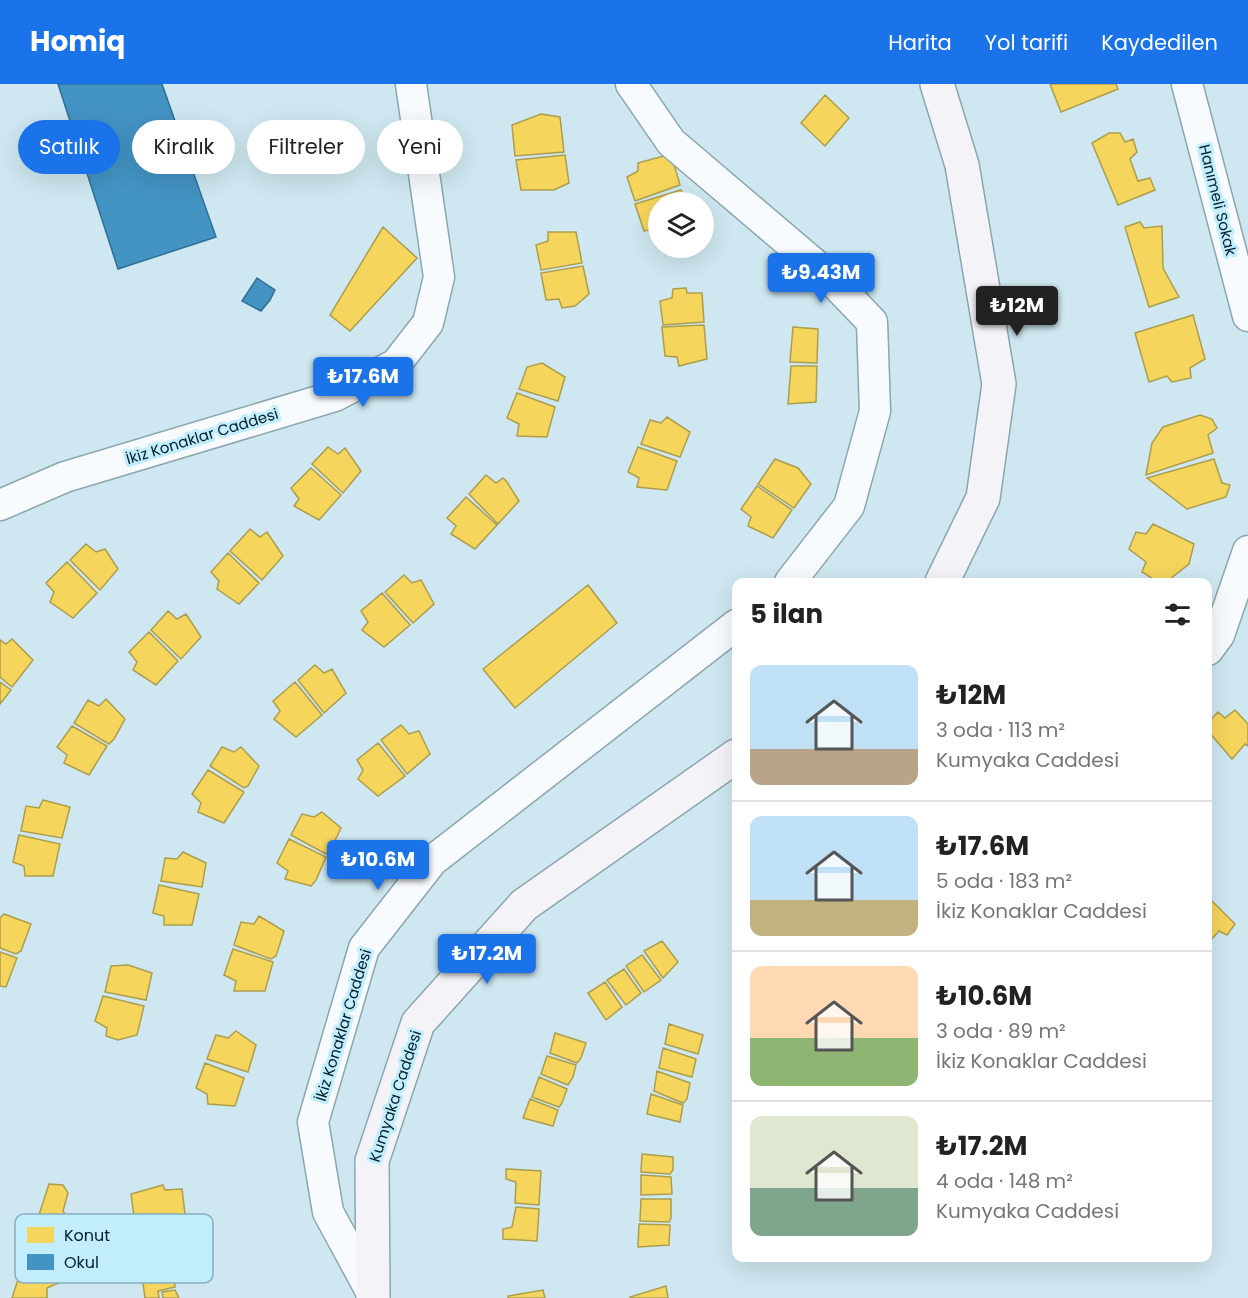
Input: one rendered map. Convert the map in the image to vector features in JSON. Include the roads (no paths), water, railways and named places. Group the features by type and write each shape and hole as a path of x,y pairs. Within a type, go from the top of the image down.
{"main road":[{"path":"937,84 962,165 999,384 983,498 944,578"},
{"name":"Kumyaka Caddesi","path":"373,1297 372,1161 418,1023 524,905 732,759"}],"street":[{"name":"İkiz Konaklar Caddesi","path":"0,505 65,477 335,396 396,364 428,323 440,277 411,84"},
{"path":"631,84 671,142 825,273 872,322 875,411 849,506 793,578"},
{"name":"Hanımeli Sokak","path":"1187,84 1248,316"},
{"path":"1212,645 1219,635 1248,551"},
{"name":"İkiz Konaklar Caddesi","path":"373,1297 328,1212 313,1122 364,948 432,861 732,628"}]}
